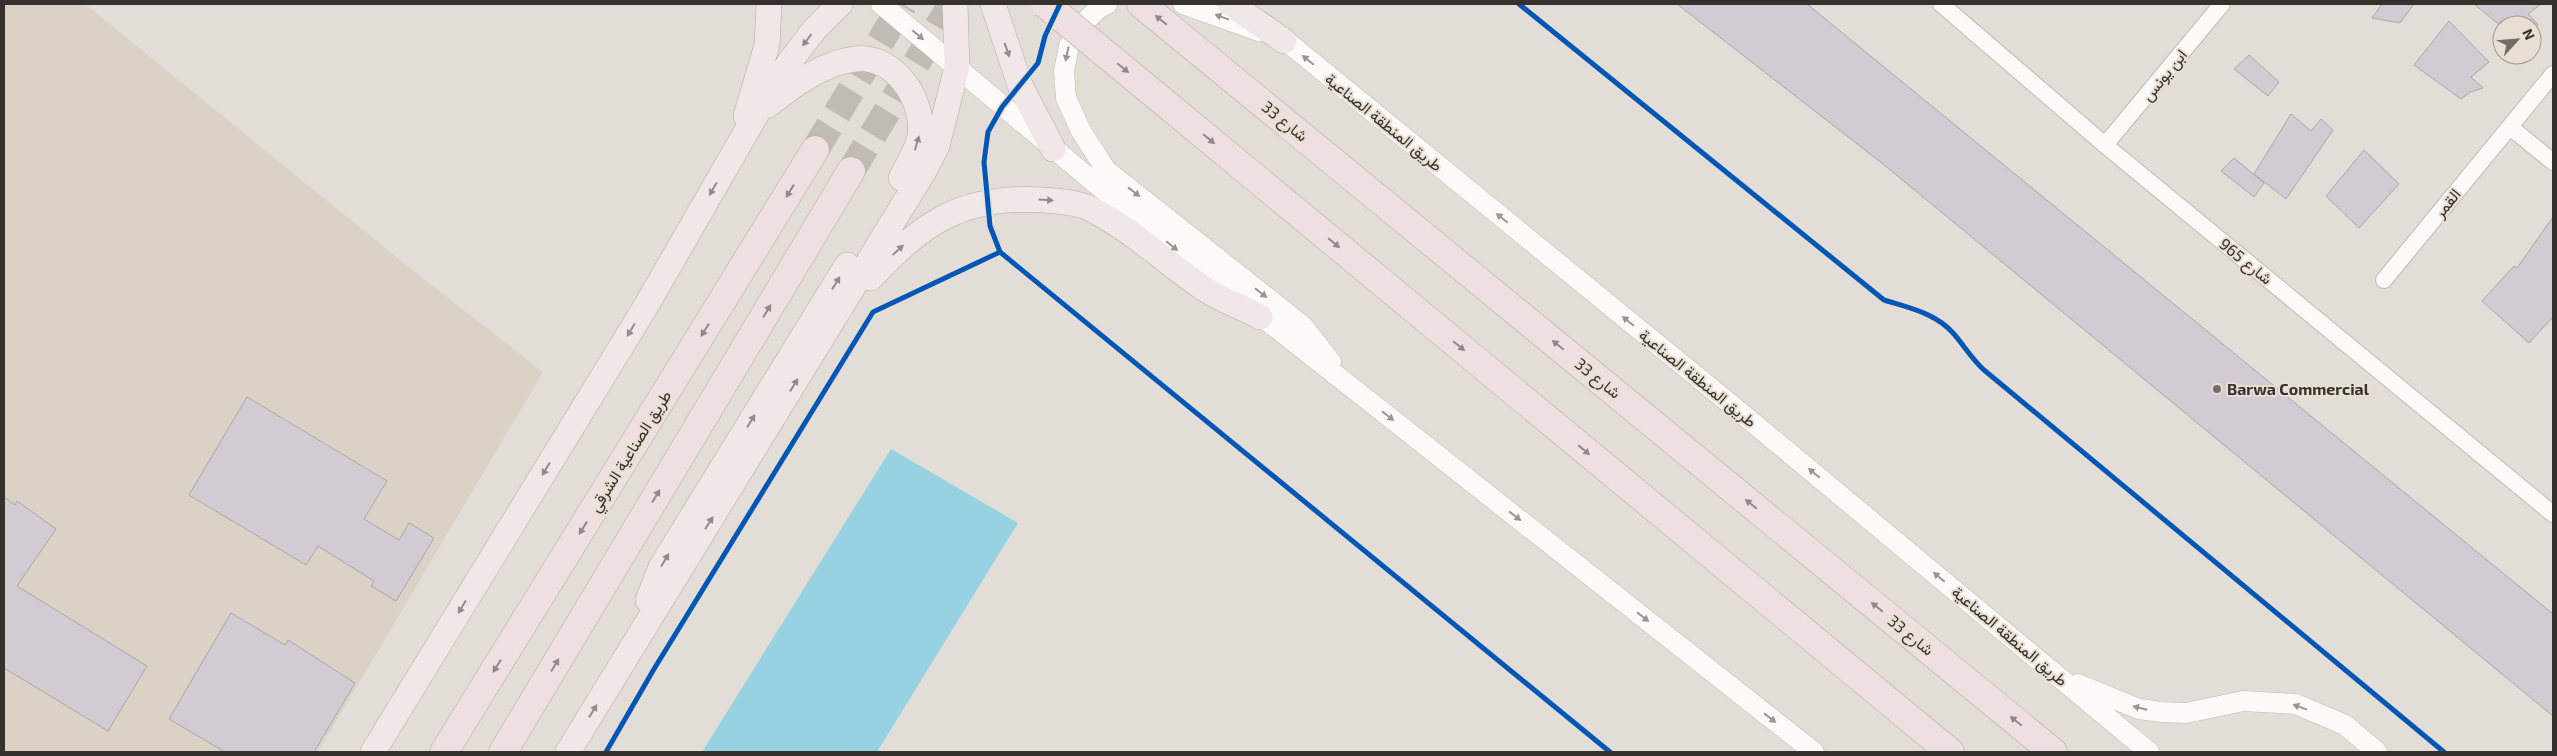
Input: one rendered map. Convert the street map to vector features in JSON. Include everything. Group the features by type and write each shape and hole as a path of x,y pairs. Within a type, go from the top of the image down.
{"highway":[{"path":"1045,4 1950,752"},
{"name":"شارع 33","path":"1142,4 2053,752"},
{"name":"طريق الصناعية الشرقي","path":"444,752 815,150"},
{"path":"503,752 851,171"}],"main road":[{"path":"737,147 767,45 769,4"},
{"path":"373,752 646,306 737,147 789,63 814,30 840,4"},
{"path":"568,752 919,180 936,146 957,67 955,4"},
{"path":"993,4 1020,85 1053,149"},
{"path":"1231,4 1284,40"},
{"path":"1258,4 1284,40"},
{"path":"619,669 661,566 908,167 920,137 917,106 909,89 895,72 878,61 858,58 838,62 817,71 758,113"},
{"path":"840,311 897,250 927,225 962,209 988,202 1021,198 1054,200 1089,208 1129,232 1204,289 1260,317"}],"street":[{"path":"881,4 1053,149 1260,317 1350,385 1814,752"},
{"path":"1107,4 1099,8 1082,25 1069,46 1064,71 1066,98 1080,131 1106,170 1303,326 1350,385"},
{"path":"1183,4 1284,40"},
{"name":"طريق المنطقة الصناعية","path":"1246,4 1284,40 1726,400 2150,752"},
{"name":"شارع 965","path":"1941,4 2105,145 2553,514"},
{"name":"ابن يونس","path":"2105,145 2222,4"},
{"name":"القمر","path":"2384,280 2553,74"},
{"path":"2510,127 2553,162"},
{"path":"2058,675 2139,709 2186,713 2243,701 2270,701 2296,704 2345,725 2377,752"}],"shaded area":[{"path":"4,4 85,4 411,269 543,372 318,752 4,752"}],"water":[{"path":"891,449 1018,523 877,752 702,752"}],"building":[{"name":"Barwa Commercial","path":"1677,4 1807,4 2553,614 2553,716 1883,164"},
{"path":"2382,4 2414,4 2400,23 2372,18"},
{"path":"2474,4 2541,4 2529,15 2492,15 2492,19"},
{"path":"2449,21 2489,62 2471,77 2483,88 2470,92 2461,99 2414,65"},
{"path":"2249,55 2279,82 2268,96 2234,69"},
{"path":"2291,114 2311,131 2321,119 2333,130 2286,199 2254,174"},
{"path":"2364,150 2399,184 2359,228 2326,196"},
{"path":"2234,158 2264,183 2254,197 2221,171"},
{"path":"2553,217 2553,317 2529,343 2482,301 2514,266 2517,268"},
{"path":"247,397 387,481 364,519 399,540 409,523 434,538 396,601 371,586 374,581 318,546 306,565 189,495"},
{"path":"4,497 15,505 17,501 56,529 17,586 147,666 108,731 4,668"},
{"path":"231,613 285,645 288,640 355,683 314,752 225,752 169,719"}],"tunnel":[{"path":"815,150 903,4"},
{"path":"851,171 952,4"}],"cycle path":[{"path":"606,752 654,669 873,312 1000,252 990,226 984,162 988,132 1002,107 1038,63 1045,36 1060,4"},
{"path":"1519,4 1884,300 1922,312 1947,327 1984,370 2444,752"},
{"path":"1000,252 1610,752"}],"place":[{"name":"Barwa Commercial","path":"2217,389"}]}
